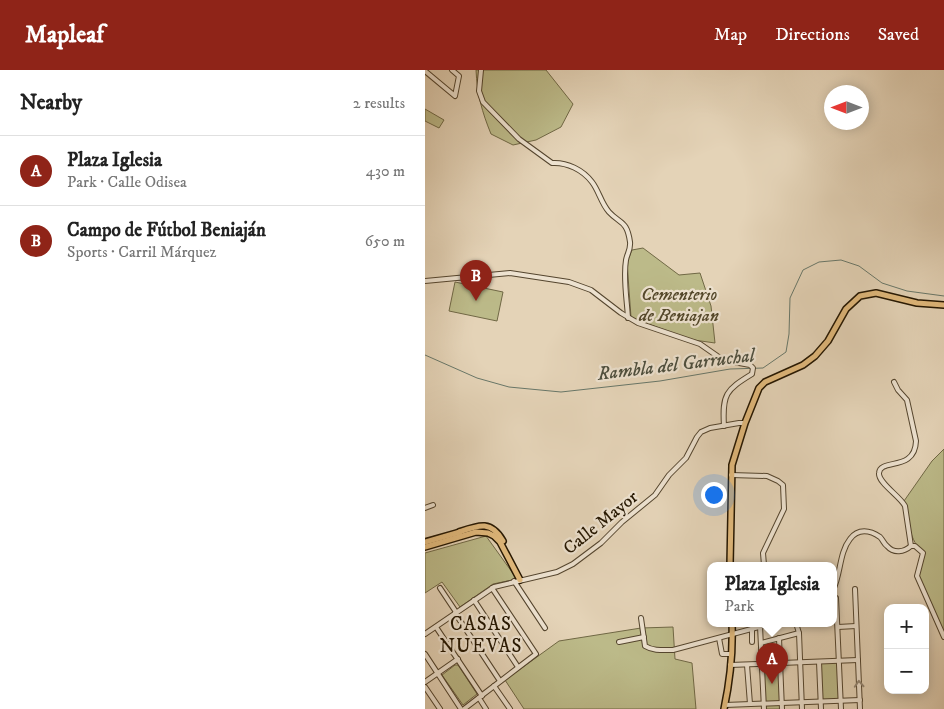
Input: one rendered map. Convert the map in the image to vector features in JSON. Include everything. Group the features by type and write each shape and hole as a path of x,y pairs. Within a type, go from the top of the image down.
{"main road":[{"path":"730,562 731,476 734,455 759,388 770,380 803,365 815,356 828,341 846,309 860,296 876,293 917,303 944,305"},
{"path":"459,532 481,525 494,529 500,536 520,580"},
{"path":"425,542 473,528 475,530 473,533"},
{"path":"425,547 473,533 488,532 498,539 520,580"},
{"path":"724,707 730,665 732,627"}],"street":[{"path":"425,71 455,96 459,76 452,70"},
{"path":"481,70 479,90 483,102 519,139 552,164 558,163 579,170 593,183 610,213 623,222 630,244 626,260 628,318"},
{"path":"425,281 510,273 569,282 591,290 637,323 700,344 723,360 752,366 752,374 730,388 726,395 723,411 724,426"},
{"path":"894,382 907,400 916,448 912,456 899,464 881,467 879,476 902,500 905,506 911,546"},
{"name":"Calle Mayor","path":"425,634 492,588 564,569 601,543 622,522 655,496 669,475 686,458 699,434 708,429 745,423"},
{"path":"731,476 767,476 783,485 784,509 763,553 764,562"},
{"path":"425,508 433,505"},
{"path":"837,576 846,545 859,532 864,530 871,532 882,539 888,548 895,552 906,550 911,546"},
{"path":"911,546 915,546 923,553 917,576 944,637"},
{"path":"520,580 545,628"},
{"path":"440,588 500,681"},
{"path":"425,654 463,709 536,654 492,588"},
{"path":"855,588 860,709"},
{"path":"474,600 518,667"},
{"path":"641,618 645,646 673,650 755,627"},
{"path":"841,709 837,627 856,626"},
{"path":"436,627 458,659 486,709"},
{"path":"762,627 763,709"},
{"path":"797,627 802,709"},
{"path":"751,629 752,642"},
{"path":"761,643 799,633"},
{"path":"619,642 644,636"},
{"path":"719,638 722,654 731,654"},
{"path":"779,638 782,709"},
{"path":"425,682 458,659"},
{"path":"730,665 858,660"},
{"path":"819,662 821,709"},
{"path":"747,665 749,704"},
{"path":"494,686 510,709"},
{"path":"425,687 437,708"},
{"path":"724,707 749,704 860,700"}],"green space":[{"path":"476,70 546,70 573,104 561,127 536,140 513,145 491,134 477,87"},
{"path":"425,109 444,120 439,128 425,121"},
{"name":"Cementerio de Beniajan","path":"643,248 679,275 700,273 711,306 715,343 687,339 631,317 627,262 632,250"},
{"path":"455,282 503,292 497,321 449,311"},
{"path":"944,449 944,634 918,574 922,565 923,553 912,536 904,501 932,461"},
{"path":"486,536 517,579 493,584 460,607 442,582 425,593 425,553"},
{"path":"673,627 675,659 692,663 696,709 524,709 505,680 559,641 641,628"},
{"path":"839,661 841,701 820,701 819,662"},
{"path":"780,663 782,709 764,709 762,664"},
{"path":"455,665 458,665 477,694 463,705 442,675"}],"waterway":[{"name":"Rambla del Garruchal","path":"425,355 477,378 509,387 561,392 660,381 730,369 763,368 786,352 789,334 790,298 803,270 819,262 841,260 859,266 882,283 907,291 944,296"}],"place":[{"name":"Campo de Fútbol Beniaján","path":"476,301"},
{"name":"Plaza Iglesia","path":"772,684"}],"district":[{"name":"CASAS NUEVAS","path":"481,635"}]}
